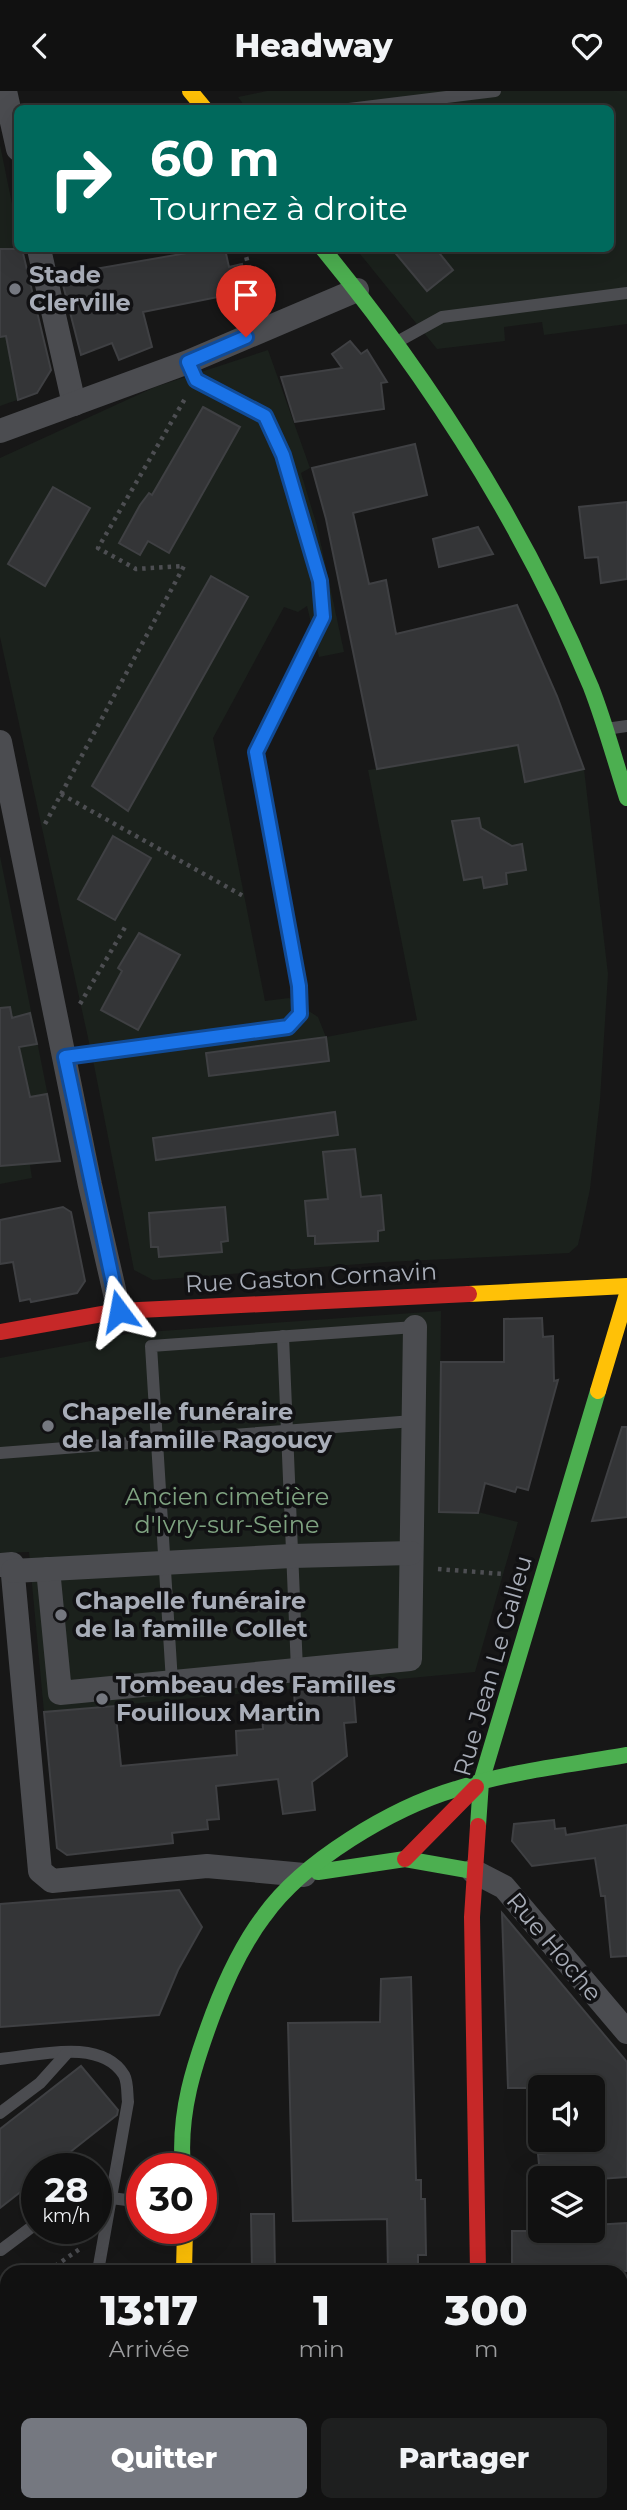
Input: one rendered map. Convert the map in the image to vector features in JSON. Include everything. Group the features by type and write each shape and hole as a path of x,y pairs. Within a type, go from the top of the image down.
{"main road":[{"path":"191,91 202,105"},
{"path":"325,252 397,342 486,476 535,567 606,729 627,798"},
{"name":"Rue Gaston Cornavin","path":"0,1332 119,1311 627,1286"},
{"name":"Rue Jean Le Galleu","path":"478,2265 472,1871 481,1782 627,1294"},
{"path":"182,2153 181,2127 210,2019 260,1920 279,1897 304,1875 407,1807 481,1782 627,1755"},
{"path":"405,1859 481,1782"},
{"path":"304,1875 405,1859 472,1871"},
{"path":"184,2265 185,2244"}],"street":[{"path":"5,91 14,131"},
{"path":"40,252 74,404"},
{"path":"0,431 74,404 192,371 266,329 357,290"},
{"path":"0,742 119,1311"},
{"path":"48,1569 60,1693 410,1659 415,1327"},
{"path":"304,1875 206,1865 51,1881 40,1871 22,1644 7,1568 166,1565 292,1556 410,1560"},
{"name":"Rue Hoche","path":"472,1871 504,1887 627,2032"}],"lane":[{"path":"372,105 431,95 495,91"},
{"path":"397,342 442,317 627,293"},
{"path":"65,1057 288,1027 300,1014 299,986 256,752 323,617 320,581 283,455 265,416 192,371"},
{"path":"606,729 627,726"},
{"path":"172,1682 151,1346 415,1327"},
{"path":"283,1336 296,1670"},
{"path":"0,1453 413,1421"},
{"path":"0,2113 40,2083 67,2053"},
{"path":"0,2059 93,2053 112,2063 125,2076 128,2102 112,2189"},
{"path":"1,2250 21,2235"},
{"path":"99,2265 102,2245"}],"path":[{"path":"245,252 266,329"},
{"path":"19,834 42,829 184,566 136,569 98,548 192,371"},
{"path":"61,794 245,897"},
{"path":"55,1007 81,1004 127,924"},
{"path":"410,1560 503,1574"},
{"path":"56,2265 79,2248 102,2245"}],"green space":[{"path":"267,91 627,91 627,324 544,335 542,322 504,327 505,341 437,349 358,252 614,252 614,105 244,105 238,97"},
{"name":"Stade Clerville","path":"0,145 14,213 14,252 23,252 48,374 37,393 0,406"},
{"path":"268,350 310,468 301,473 317,526 344,652 319,657 307,606 298,612 284,607 213,738 265,1001 289,998 318,1017 326,1037 417,1020 368,770 518,745 525,781 584,769 608,974 600,1100 590,1189 578,1245 569,1253 386,1262 153,1280 134,1270 94,1065 0,637 0,458 155,387"},
{"path":"0,856 61,1161 30,1165 32,1178 0,1184"},
{"name":"Ancien cimetière d'Ivry-sur-Seine","path":"441,1311 439,1511 478,1512 518,1522 475,1672 44,1712 29,1552 0,1553 0,1358 133,1333"}],"building":[{"name":"Stade Clerville","path":"0,249 14,249 14,252 23,252 51,370 37,393 18,400 6,336 0,337"},
{"path":"193,252 226,252 229,267 242,264 248,291 143,312 152,347 119,360 112,343 81,355 62,281 90,275 89,270"},
{"path":"394,252 438,252 453,270 427,291"},
{"path":"350,341 361,354 367,350 387,382 381,383 384,409 295,422 281,377 342,368 332,354"},
{"path":"203,407 240,427 169,553 148,541 140,555 119,543 140,505 149,493 152,495"},
{"path":"415,444 427,495 353,513 369,584 386,580 396,634 517,605 557,696 584,769 525,782 518,745 377,769 326,519 312,468"},
{"path":"53,487 90,508 45,586 8,564"},
{"path":"627,502 627,579 601,583 598,557 585,558 579,507"},
{"path":"478,527 493,554 439,567 433,539"},
{"path":"211,576 248,597 128,811 92,786"},
{"path":"479,818 481,828 512,846 522,844 526,870 506,873 507,884 484,888 482,877 464,880 452,821"},
{"path":"113,836 151,858 115,920 78,899"},
{"path":"139,933 180,955 138,1030 101,1010 122,971 118,968"},
{"path":"10,1007 12,1018 30,1013 37,1044 19,1047 30,1097 47,1094 60,1161 0,1166 0,1008"},
{"path":"326,1037 329,1061 209,1076 206,1053"},
{"path":"335,1112 338,1135 156,1160 153,1138"},
{"path":"355,1149 361,1197 381,1195 384,1230 378,1231 378,1241 315,1244 315,1236 308,1236 305,1201 328,1199 323,1152"},
{"path":"63,1207 71,1212 85,1281 77,1293 31,1302 30,1299 20,1301 13,1262 0,1264 0,1220"},
{"path":"225,1207 228,1241 221,1242 222,1252 159,1257 158,1247 151,1247 149,1213"},
{"path":"542,1318 543,1337 553,1336 554,1381 558,1380 528,1490 517,1487 515,1492 485,1483 478,1513 439,1512 441,1362 504,1362 504,1319"},
{"path":"622,1427 627,1427 627,1517 592,1521"},
{"path":"353,1684 356,1722 344,1723 347,1756 312,1782 315,1810 283,1814 278,1779 216,1786 219,1819 207,1820 208,1829 172,1833 173,1843 67,1855 57,1848 44,1712 115,1706 121,1766 237,1755 236,1731 263,1729 262,1714 295,1712 294,1689"},
{"path":"554,1820 555,1829 565,1828 566,1835 627,1825 627,1956 611,1957 605,1896 601,1896 595,1858 532,1866 512,1841 514,1824"},
{"path":"179,1890 202,1927 178,1970 159,2015 0,2027 0,1904"},
{"path":"502,1913 627,2062 627,2177 605,2179 605,2166 539,2166 538,2154 605,2152 605,2075 528,2075 528,2088 508,2088"},
{"path":"411,1977 416,2180 421,2180 421,2199 425,2199 426,2255 418,2255 418,2265 388,2265 387,2219 293,2221 288,2023 380,2022 381,1979"},
{"path":"81,2066 118,2110 117,2115 69,2153 21,2153 21,2192 0,2208 0,2129"},
{"path":"251,2214 274,2214 275,2265 252,2265"},
{"path":"627,2223 627,2265 512,2265 512,2231 528,2231 528,2243 605,2243 605,2224"}],"traffic: fast":[{"path":"325,252 402,351 438,404 473,458 537,570 591,687 627,798"},
{"path":"478,1826 481,1782 598,1391"},
{"path":"182,2153 189,2089 218,2001 235,1963 256,1927 301,1876 377,1823 431,1798 498,1777 627,1755"},
{"path":"318,1872 405,1859 473,1871"}],"traffic: slow":[{"path":"190,91 202,105"},
{"path":"469,1294 627,1286"},
{"path":"598,1391 627,1294"},
{"path":"184,2265 185,2244"}],"traffic: jam":[{"path":"0,1332 119,1311 469,1294"},
{"path":"405,1859 476,1787"},
{"path":"478,1826 472,1917 478,2265"}],"place":[{"name":"Stade Clerville","path":"15,289"},
{"name":"Chapelle funéraire de la famille Ragoucy","path":"48,1426"},
{"name":"Chapelle funéraire de la famille Collet","path":"61,1615"},
{"name":"Tombeau des Familles Fouilloux Martin","path":"102,1699"}],"route":[{"path":"119,1311 90,1185 65,1057 288,1027 300,1014 299,986 256,752 323,617 320,581 283,455 265,416 239,400 196,380 188,362 246,337"}]}
